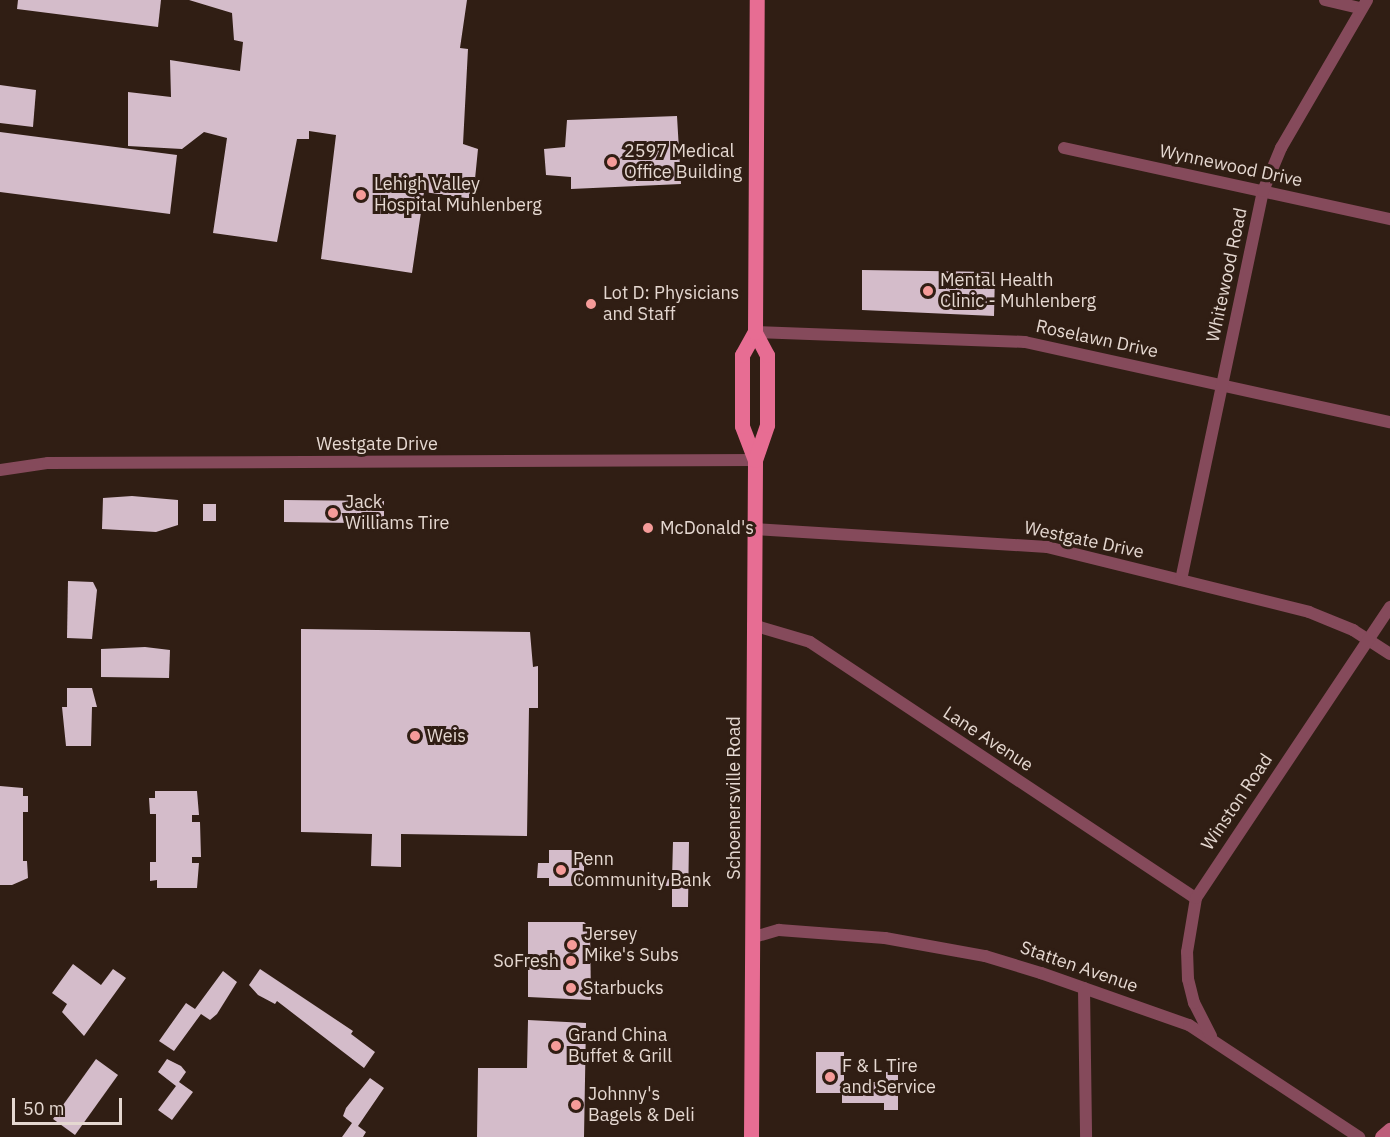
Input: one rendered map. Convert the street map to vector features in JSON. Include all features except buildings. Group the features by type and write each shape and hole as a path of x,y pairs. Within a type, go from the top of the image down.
{"main road":[{"name":"Schoenersville Road","path":"754,460 767,425 767,355 755,332 757,0"},
{"name":"Schoenersville Road","path":"751,1137 754,937 754,460 742,426 742,355 755,332"}],"street":[{"path":"1325,0 1364,4"},
{"name":"Whitewood Road","path":"1180,580 1263,191 1281,148 1364,4"},
{"name":"Wynnewood Drive","path":"1064,148 1390,219"},
{"name":"Roselawn Drive","path":"755,332 1007,339 1390,423"},
{"name":"Westgate Drive","path":"0,470 48,463 754,460"},
{"name":"Westgate Drive","path":"754,529 1009,542 1180,580 1309,612 1368,639 1390,654"},
{"name":"Winston Road","path":"1212,1037 1194,1003 1188,979 1188,942 1196,898 1390,607"},
{"name":"Lane Avenue","path":"753,626 810,642 1196,898"},
{"name":"Statten Avenue","path":"754,937 778,930 885,938 985,956 1084,988 1212,1037 1359,1137"},
{"path":"1084,988 1086,1137"},
{"path":"1382,1137 1390,1130"}],"place":[{"name":"2597 Medical Office Building","path":"612,162"},
{"name":"Lehigh Valley Hospital Muhlenberg","path":"361,195"},
{"name":"Mental Health Clinic - Muhlenberg","path":"928,291"},
{"name":"Lot D: Physicians and Staff","path":"591,304"},
{"name":"Jack Williams Tire","path":"333,513"},
{"name":"McDonald's","path":"648,528"},
{"name":"Weis","path":"415,736"},
{"name":"Penn Community Bank","path":"561,870"},
{"name":"Jersey Mike's Subs","path":"572,945"},
{"name":"SoFresh","path":"571,961"},
{"name":"Starbucks","path":"571,988"},
{"name":"Grand China Buffet & Grill","path":"556,1046"},
{"name":"F & L Tire and Service","path":"830,1077"},
{"name":"Johnny's Bagels & Deli","path":"576,1105"}]}
